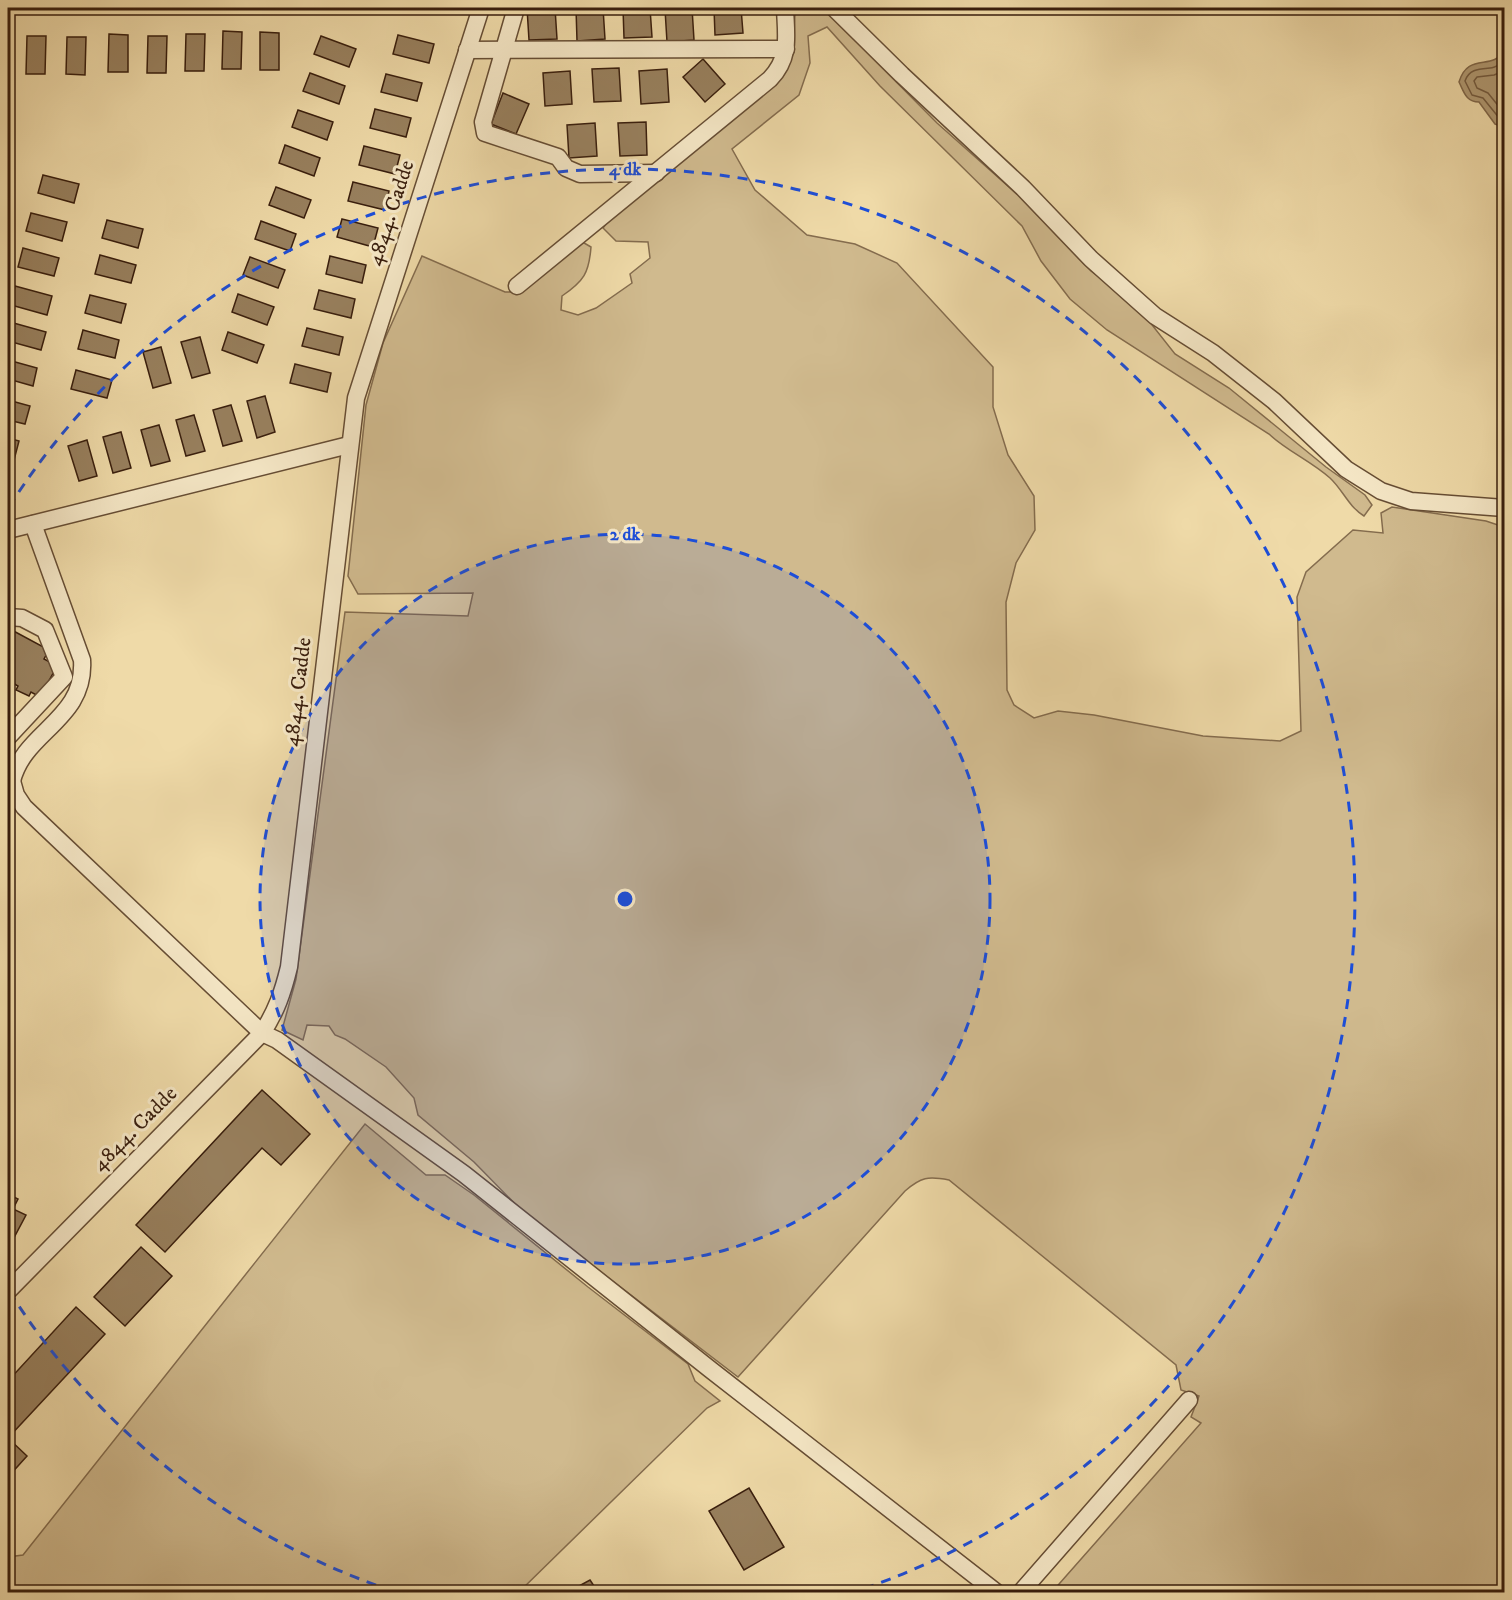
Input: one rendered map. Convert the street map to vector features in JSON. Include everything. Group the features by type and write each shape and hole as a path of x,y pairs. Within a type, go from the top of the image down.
{"street":[{"name":"4844. Cadde","path":"8,1291 262,1033 274,1016 282,995 289,967 356,398 481,8"},
{"path":"516,8 483,122 485,133 558,158 566,168 580,174 656,173"},
{"path":"517,286 781,68 786,49 785,8"},
{"path":"834,8 1023,188 1091,260 1155,316 1213,353 1274,401 1346,469 1381,491 1411,501 1504,508"},
{"path":"466,50 786,49"},
{"path":"8,530 349,445"},
{"path":"33,524 82,660 83,677 76,696 67,710 24,755 10,780 24,807 262,1033 277,1040 464,1174 996,1593"},
{"path":"8,617 22,618 45,630 64,677 8,737"},
{"path":"1022,1593 1189,1400"}],"shaded area":[{"path":"798,8 823,8 937,123 1018,195 1091,271 1145,316 1175,354 1229,388 1326,467 1365,495 1372,505 1364,516 1354,508 1330,478 1315,466 1107,330 1070,299 1041,261 1022,226 880,86 827,27 808,36 810,63 799,95 732,149 755,190 807,235 855,244 897,263 993,367 993,407 1008,455 1034,496 1035,530 1016,563 1006,602 1007,690 1014,705 1034,718 1058,711 1094,715 1203,736 1280,741 1301,731 1297,597 1306,572 1353,530 1383,533 1381,513 1392,507 1486,521 1504,527 1504,1592 1052,1592 1201,1423 1191,1417 1199,1396 1181,1390 1176,1365 949,1180 925,1179 905,1191 738,1377 525,1214 474,1162 418,1115 414,1098 386,1067 345,1039 335,1035 329,1026 307,1025 303,1040 282,1030 296,979 345,612 468,616 473,593 358,594 348,576 366,405 383,343 422,256 505,292 521,292 579,240 591,247 589,264 584,276 576,286 562,296 561,310 578,315 596,308 632,283 630,274 650,258 648,242 616,241 603,228 612,216 732,121 784,72 793,54 795,13"},
{"path":"365,1124 426,1175 445,1175 474,1195 688,1364 695,1381 720,1401 707,1408 519,1592 8,1592 8,1557 23,1555"}],"water":[{"path":"1504,51 1504,138 1498,125 1479,102 1468,98 1459,82 1468,67 1493,60"}],"building":[{"path":"527,8 555,8 557,39 529,40"},
{"path":"576,8 603,8 605,39 577,41"},
{"path":"623,8 650,8 652,37 624,38"},
{"path":"692,8 694,40 667,42 665,9"},
{"path":"714,8 741,8 743,33 715,35"},
{"path":"223,31 242,32 241,69 222,69"},
{"path":"260,32 279,33 279,70 260,70"},
{"path":"109,34 128,35 128,72 108,72"},
{"path":"186,34 205,34 204,71 185,71"},
{"path":"398,35 434,44 429,63 393,54"},
{"path":"27,36 46,36 45,74 26,74"},
{"path":"148,36 167,36 166,73 147,73"},
{"path":"321,36 356,49 349,67 314,54"},
{"path":"67,37 86,37 85,75 66,74"},
{"path":"8,38 10,38 10,75 8,75"},
{"path":"703,59 725,84 705,102 683,77"},
{"path":"619,68 621,101 594,102 592,69"},
{"path":"667,69 669,102 641,104 639,71"},
{"path":"570,71 572,104 545,106 543,73"},
{"path":"310,73 345,86 339,104 303,91"},
{"path":"386,74 422,83 417,101 381,92"},
{"path":"503,93 529,104 516,134 491,124"},
{"path":"375,109 411,118 406,137 370,128"},
{"path":"298,110 333,122 327,140 292,127"},
{"path":"646,122 647,155 620,156 618,123"},
{"path":"595,123 597,156 569,158 567,125"},
{"path":"285,145 320,158 314,176 279,163"},
{"path":"364,146 400,155 395,174 359,165"},
{"path":"8,154 14,155 8,192"},
{"path":"43,175 79,184 74,203 38,193"},
{"path":"353,182 389,191 385,210 348,201"},
{"path":"276,187 311,200 304,218 269,205"},
{"path":"31,213 67,222 62,241 26,231"},
{"path":"342,219 378,228 373,247 337,237"},
{"path":"107,220 143,229 138,248 102,238"},
{"path":"261,221 296,234 290,251 255,239"},
{"path":"23,248 59,258 54,276 18,267"},
{"path":"100,255 136,265 131,283 95,274"},
{"path":"330,256 366,265 362,283 326,274"},
{"path":"250,257 285,270 278,288 243,275"},
{"path":"15,286 52,296 47,315 11,305"},
{"path":"319,290 355,299 351,318 314,309"},
{"path":"238,294 274,307 267,325 232,312"},
{"path":"90,295 126,304 121,323 85,313"},
{"path":"10,322 46,332 41,350 8,341"},
{"path":"307,328 343,337 339,355 302,346"},
{"path":"83,330 119,340 115,358 78,349"},
{"path":"228,332 264,345 257,363 222,350"},
{"path":"200,337 210,373 192,378 181,342"},
{"path":"161,347 171,383 153,388 143,352"},
{"path":"8,360 37,368 33,386 8,379"},
{"path":"295,364 331,373 327,392 290,383"},
{"path":"76,370 112,380 107,398 71,389"},
{"path":"265,396 275,432 257,438 247,401"},
{"path":"8,400 30,406 25,424 8,420"},
{"path":"231,405 242,441 223,446 213,410"},
{"path":"194,415 205,451 186,456 176,420"},
{"path":"159,425 170,461 151,466 141,430"},
{"path":"121,432 131,468 113,473 103,437"},
{"path":"8,438 19,441 14,460 8,458"},
{"path":"87,440 97,476 79,481 68,446"},
{"path":"8,628 49,650 44,659 57,666 40,697 31,692 29,696 16,690 18,686 8,680"},
{"path":"262,1090 310,1134 281,1165 262,1148 165,1252 136,1225"},
{"path":"8,1194 18,1199 13,1209 26,1215 9,1247"},
{"path":"141,1247 172,1276 125,1326 94,1297"},
{"path":"76,1307 105,1334 8,1438 8,1381"},
{"path":"8,1438 27,1456 8,1477"},
{"path":"749,1488 784,1547 744,1570 709,1511"},
{"path":"590,1580 598,1592 568,1592"}]}
